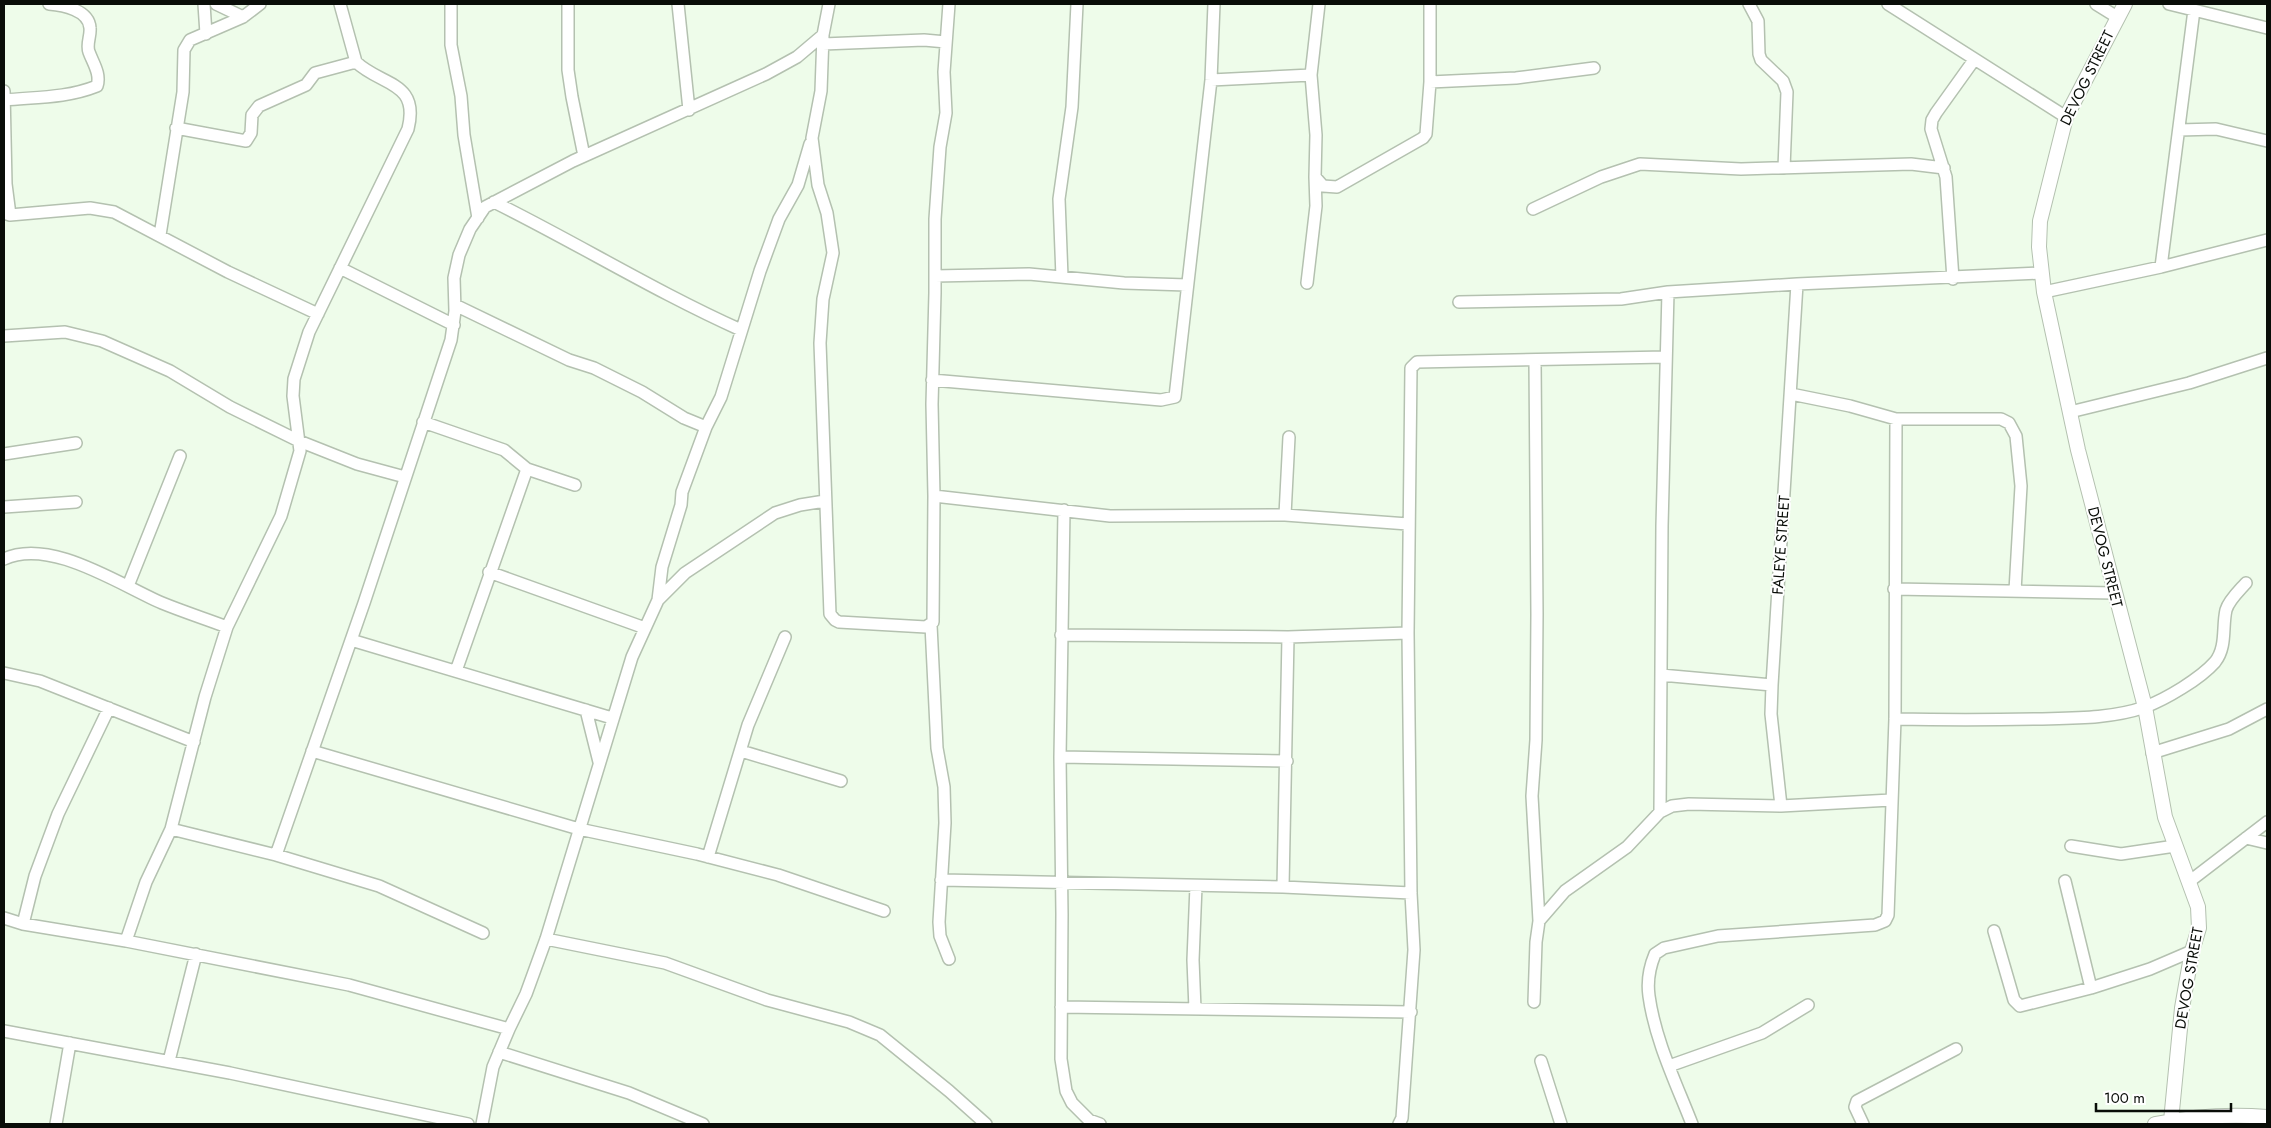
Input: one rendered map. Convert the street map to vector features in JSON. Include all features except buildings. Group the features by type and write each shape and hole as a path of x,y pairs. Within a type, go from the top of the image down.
{"street":[{"path":"49,4 65,4 85,16 89,23 88,49 97,73 97,86 60,97 4,95 7,214 101,208 128,217 228,272 318,314"},
{"path":"204,4 206,34"},
{"path":"216,4 242,17"},
{"path":"160,235 183,92 184,50 190,40 242,17 260,4"},
{"path":"126,940 146,882 170,829 227,627 281,516 298,457 300,442 293,396 294,379 309,332 408,129 411,112 408,100 403,91 356,62 340,4"},
{"path":"451,4 451,45 478,218"},
{"path":"568,4 568,70 584,156"},
{"path":"678,4 689,110"},
{"path":"482,1124 493,1067 508,1029 526,994 546,939 632,657 658,600 662,567 681,505 682,492 706,427 721,397 741,330 780,220 798,185 812,138 820,91 823,39 829,4"},
{"path":"949,4 946,42 946,114 940,147 935,219 932,380 934,496 933,622 931,625 937,748 944,787 945,823 939,922 940,936 949,959"},
{"path":"1062,277 1059,199 1072,107 1077,4"},
{"path":"932,380 1161,400 1175,397 1211,80 1214,4"},
{"path":"1307,283 1316,206 1316,135 1311,75 1319,4"},
{"path":"1315,177 1323,186 1343,184 1423,138 1426,134 1430,82 1430,4"},
{"path":"1749,4 1758,21 1759,54 1761,60 1782,81 1787,92 1784,168"},
{"path":"1888,4 2066,117"},
{"path":"2096,4 2118,17"},
{"name":"DEVOG STREET","path":"2125,4 2066,117 2040,221 2039,247 2044,292 2070,412 2114,593 2145,707 2165,817 2190,881 2199,917 2199,928 2192,951 2182,1008 2171,1121"},
{"path":"2169,4 2267,28"},
{"path":"2161,267 2194,10"},
{"path":"276,855 351,640 454,325 454,278 459,255 470,229 485,207 584,156 766,74 797,57 823,39 946,42"},
{"path":"1953,278 1951,227 1944,168 1932,138 1932,120 1974,60"},
{"path":"176,128 246,140 251,133 252,115 259,106 295,92 306,85 315,73 356,62"},
{"path":"1430,82 1516,78 1594,68"},
{"path":"1211,80 1311,75"},
{"path":"2180,130 2216,129 2267,141"},
{"path":"812,138 818,185 827,213 834,252 823,299 820,343 830,614 835,620 926,627 931,625"},
{"path":"1533,209 1601,177 1640,164 1740,169 1911,164 1944,168"},
{"path":"798,185 818,185"},
{"path":"494,202 559,234 677,300 741,330"},
{"path":"2044,292 2161,267 2267,240"},
{"path":"340,268 454,325"},
{"path":"935,276 1029,274 1124,283 1187,285"},
{"path":"1459,302 1621,298 1668,292 1797,284 2041,274"},
{"name":"FALEYE STREET","path":"1781,806 1771,714 1797,284"},
{"path":"1660,812 1662,526 1668,292"},
{"path":"455,305 569,360 594,368 642,392 684,418 706,427"},
{"path":"4,336 65,332 102,341 170,371 230,407 300,442 357,464 405,477"},
{"path":"1399,1124 1402,1118 1414,950 1411,892 1408,633 1411,368 1417,362 1666,357"},
{"path":"2070,412 2189,383 2267,358"},
{"path":"1534,1002 1536,942 1539,921 1532,796 1536,740 1537,614 1535,360"},
{"path":"1791,394 1850,406 1896,419 2002,419 2009,423 2016,436 2021,486 2015,591"},
{"path":"1692,1124 1669,1066 1648,994 1654,954 1664,948 1718,936 1881,924 1888,915 1895,719 1896,419"},
{"path":"423,422 504,450 527,469 575,486"},
{"path":"1285,515 1289,437"},
{"path":"4,454 76,443"},
{"path":"128,586 180,456"},
{"path":"456,672 489,572 527,469"},
{"path":"934,496 1110,516 1285,515 1408,524"},
{"path":"658,600 684,573 775,513 800,505 825,501"},
{"path":"4,507 76,502"},
{"path":"1064,510 1060,635 1061,1059 1066,1091 1072,1103 1089,1120 1100,1124"},
{"path":"4,558 13,554 32,553 61,558 128,586 161,603 227,627"},
{"path":"489,572 645,628"},
{"path":"1895,719 2076,718 2145,707 2185,686 2213,664 2219,656 2222,646 2226,609 2246,583"},
{"path":"1894,590 2114,593"},
{"path":"1060,635 1288,637 1408,633"},
{"path":"708,857 763,686 785,637"},
{"path":"1283,888 1288,637"},
{"path":"351,640 612,718"},
{"path":"4,673 40,680 194,742"},
{"path":"1661,675 1772,685"},
{"path":"23,924 35,876 58,814 109,708"},
{"path":"2152,753 2229,729 2267,709"},
{"path":"586,710 599,765"},
{"path":"741,750 841,781"},
{"path":"312,751 579,829 708,857 778,875 884,910"},
{"path":"1060,757 1287,762"},
{"path":"1539,921 1565,891 1627,847 1660,812 1672,806 1689,804 1781,806 1891,800"},
{"path":"2190,881 2267,822"},
{"path":"170,829 276,855 378,886 483,933"},
{"path":"2246,838 2267,843"},
{"path":"2071,846 2121,854 2175,846"},
{"path":"941,880 1411,892"},
{"path":"2065,881 2091,988"},
{"path":"1195,1009 1193,960 1196,886"},
{"path":"4,918 23,924 126,940 349,985 508,1029"},
{"path":"1994,931 2016,1004 2020,1006 2091,988 2150,969 2192,951"},
{"path":"546,939 666,963 767,1000 849,1022 880,1035 986,1124"},
{"path":"169,1062 196,954"},
{"path":"1669,1066 1762,1033 1808,1005"},
{"path":"1062,1007 1411,1012"},
{"path":"4,1031 169,1062 468,1124"},
{"path":"56,1124 70,1043"},
{"path":"1863,1124 1855,1107 1857,1101 1956,1049"},
{"path":"499,1052 629,1092 702,1124"},
{"path":"1541,1061 1561,1124"},
{"path":"2155,1124 2171,1121 2267,1117"}]}
